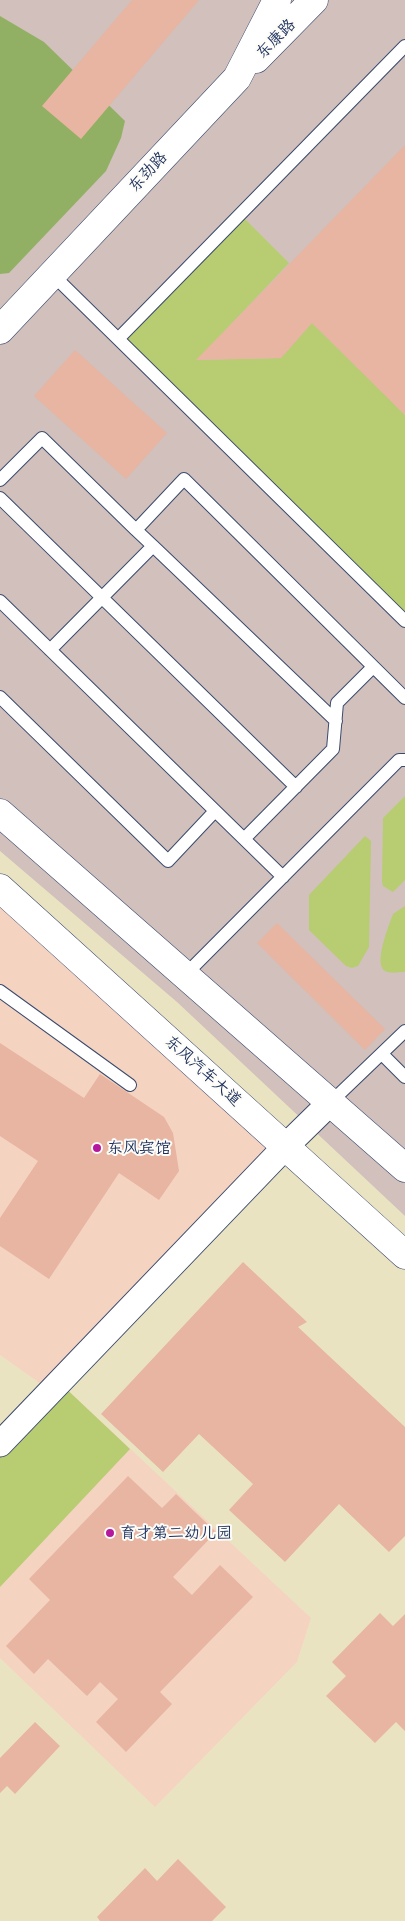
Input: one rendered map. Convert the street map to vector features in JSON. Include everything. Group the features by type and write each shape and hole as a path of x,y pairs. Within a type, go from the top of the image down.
{"main road":[{"name":"东劲路","path":"1,327 237,78 277,0"},
{"name":"东康路","path":"237,78 314,0"},
{"path":"0,813 186,974 405,1168"},
{"name":"东风汽车大道","path":"0,888 405,1255"}],"street":[{"path":"0,1444 286,1146 331,1102"}],"lane":[{"path":"118,339 405,46"},
{"path":"52,274 405,621"},
{"path":"0,480 42,438 152,546 336,721"},
{"path":"136,530 184,479 405,698"},
{"path":"0,498 296,787"},
{"path":"50,650 152,546"},
{"path":"0,601 283,877"},
{"path":"244,839 333,749 337,703 373,667"},
{"path":"0,697 168,861 215,811"},
{"path":"186,974 399,760 405,760"},
{"path":"0,991 130,1085"},
{"path":"331,1102 405,1031"},
{"path":"382,1054 405,1077"}],"shaded area":[{"path":"0,0 405,0 405,1216 177,1002 0,851"},
{"path":"0,888 286,1146 59,1382 311,1618 297,1662 155,1807 0,1658 0,1444 51,1391 0,1355"}],"green space":[{"path":"0,16 44,42 125,121 121,138 106,171 9,273 0,274"},
{"path":"240,214 289,263 197,360 281,358 312,323 405,415 405,621 118,339"},
{"path":"405,796 405,880 393,892 383,886 382,882 383,818"},
{"path":"365,836 371,841 369,947 358,966 352,968 346,966 309,930 309,895"},
{"path":"405,906 405,972 387,972 382,967 381,961 383,944 393,914"},
{"path":"59,1382 130,1449 0,1587 0,1444"}],"building":[{"path":"132,0 199,0 81,139 42,106"},
{"path":"405,145 405,415 312,323 281,358 196,360"},
{"path":"75,350 167,433 126,479 34,396"},
{"path":"277,923 385,1029 365,1050 257,943"},
{"name":"东风宾馆","path":"0,1043 84,1098 100,1074 164,1117 173,1133 179,1171 159,1200 119,1173 49,1279 0,1246 0,1218 38,1161 0,1136"},
{"path":"243,1262 307,1322 298,1327 405,1427 405,1536 389,1552 339,1504 285,1562 229,1510 253,1484 199,1434 163,1472 101,1414"},
{"path":"128,1476 162,1508 176,1494 216,1532 173,1577 192,1595 220,1565 253,1597 160,1692 172,1704 126,1752 96,1722 118,1699 100,1682 87,1696 48,1659 34,1674 6,1646 50,1600 29,1579"},
{"path":"380,1613 393,1626 405,1614 405,1731 396,1722 375,1743 326,1696 346,1676 332,1662"},
{"path":"35,1722 60,1746 15,1794 7,1786 0,1793 0,1758"},
{"path":"178,1859 226,1907 212,1921 100,1921 97,1917 145,1868 157,1881"}],"place":[{"name":"东风宾馆","path":"97,1148"},
{"name":"育才第二幼儿园","path":"110,1533"}]}
